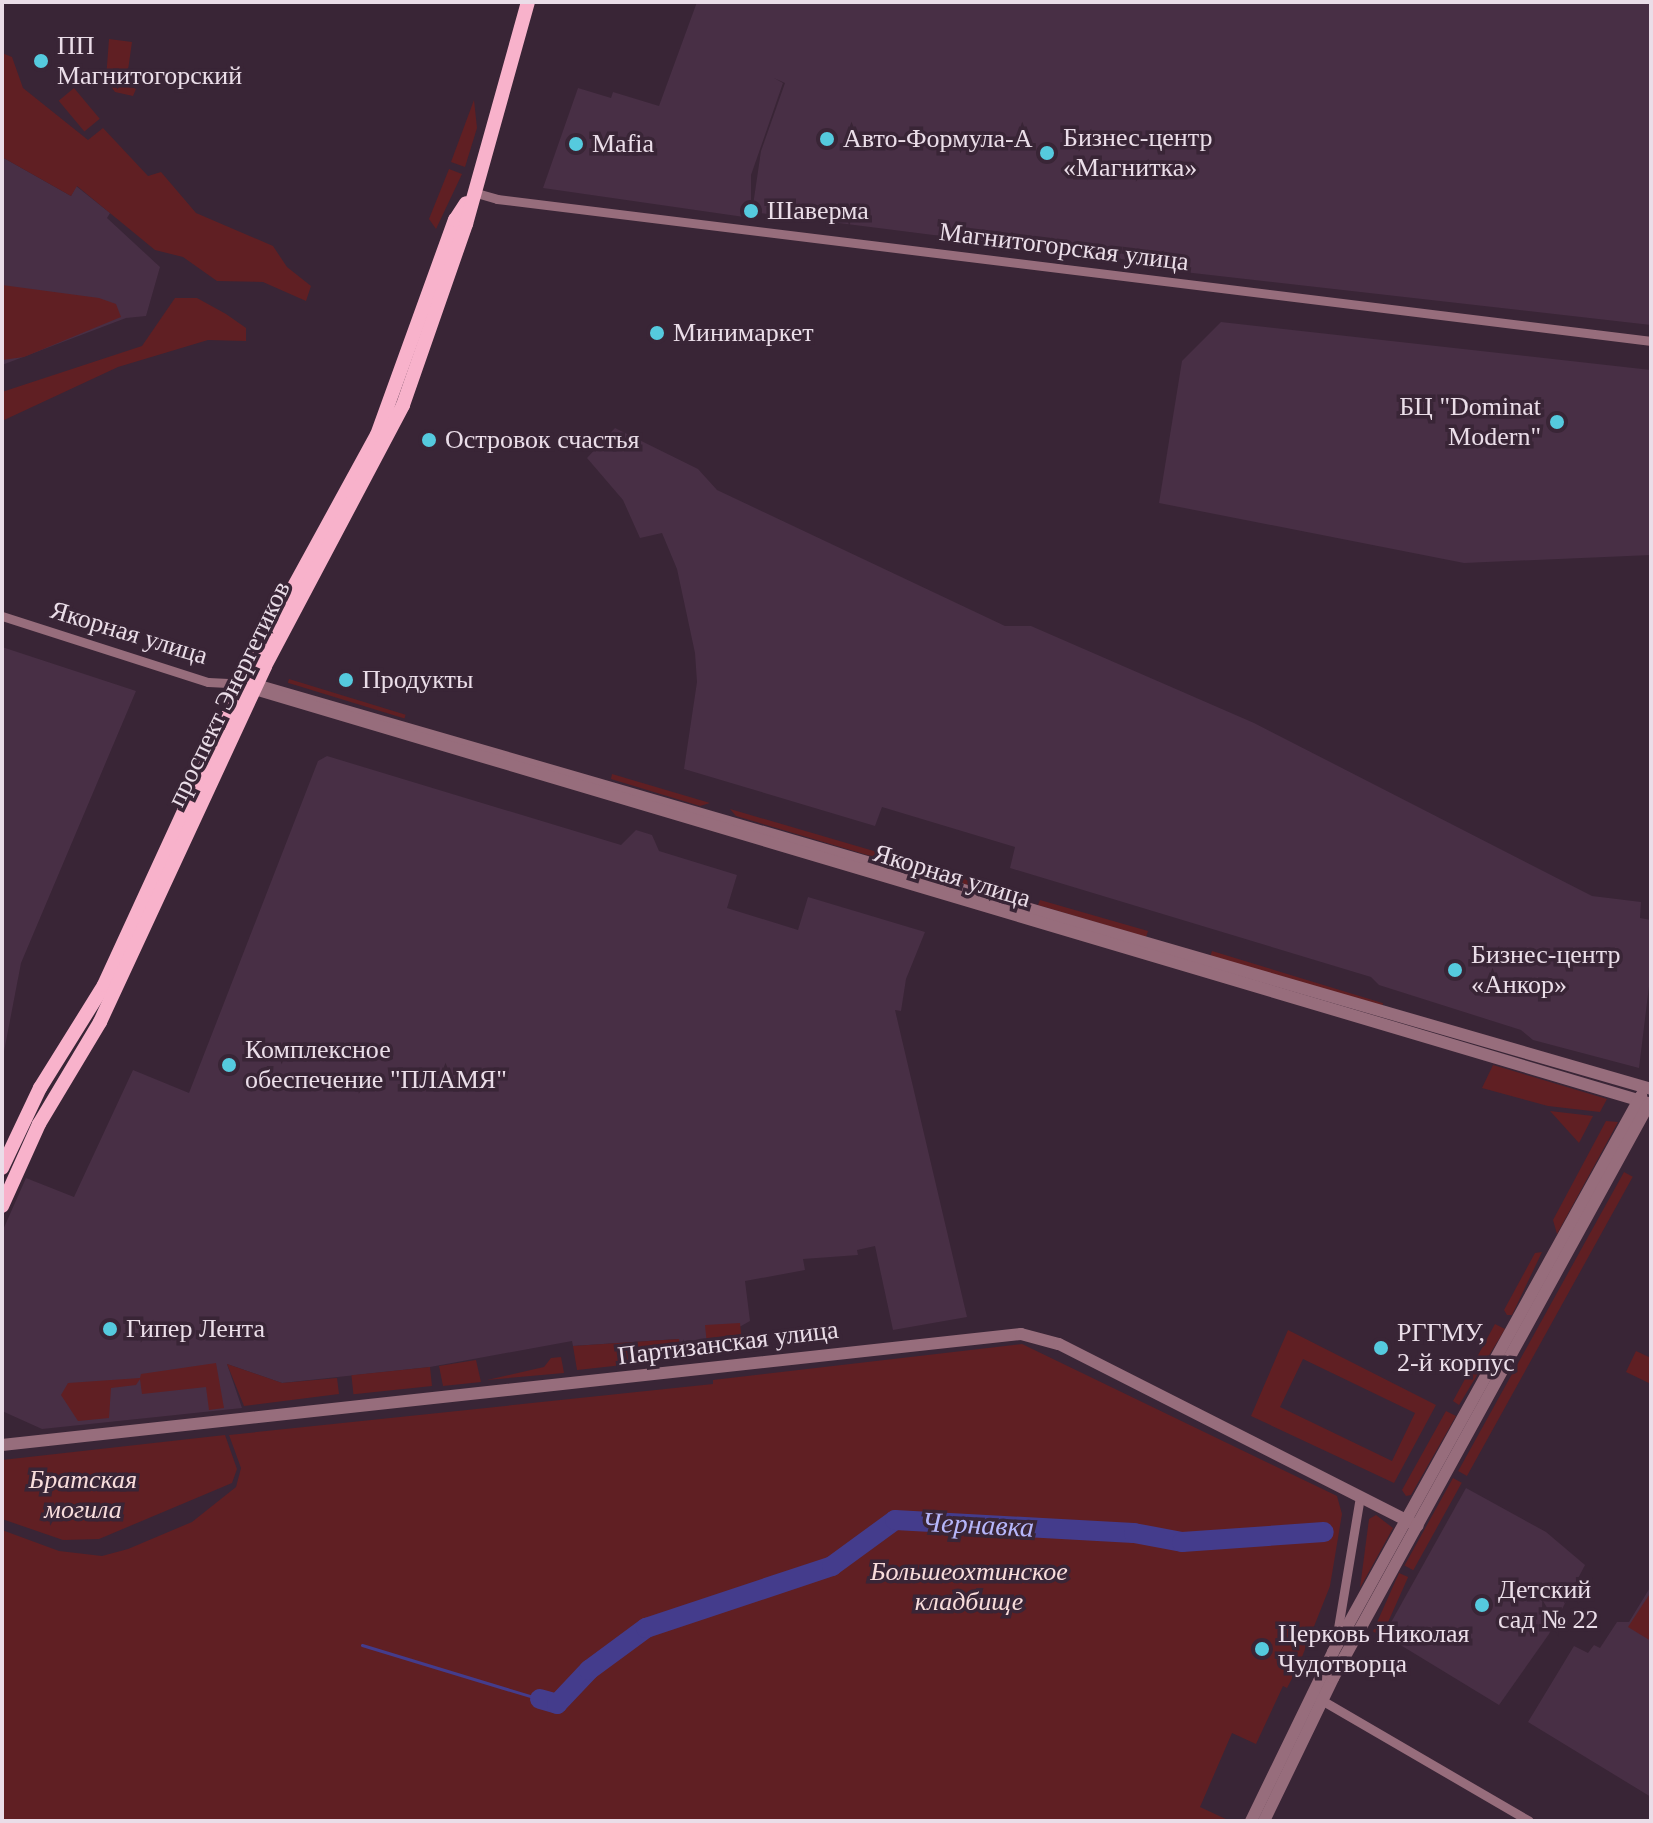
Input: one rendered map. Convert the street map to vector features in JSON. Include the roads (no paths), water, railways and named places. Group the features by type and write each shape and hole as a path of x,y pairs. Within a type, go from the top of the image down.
{"main road":[{"name":"проспект Энергетиков","path":"2,1168 35,1098 104,985 377,435 455,220 473,192 528,2"},
{"name":"проспект Энергетиков","path":"2,1206 39,1124 100,1022 251,686"}],"street":[{"name":"Магнитогорская улица","path":"473,192 497,199 1651,341"},
{"name":"Якорная улица","path":"2,616 182,675 219,685 251,686 1651,1097"},
{"name":"Якорная улица","path":"251,686 1635,1100"},
{"path":"1251,1821 1622,1132 1635,1100 1651,1097"},
{"path":"1333,1652 1634,1138 1651,1097"},
{"name":"Партизанская улица","path":"2,1445 1021,1334 1059,1344 1411,1523"},
{"path":"1264,1821 1333,1652 1360,1497"},
{"path":"1317,1697 1529,1821"}],"waterway":[{"name":"Чернавка","path":"540,1699 557,1704 589,1670 646,1628 832,1566 895,1520 1134,1533 1182,1542 1324,1532"},
{"path":"362,1645 530,1696"}],"place":[{"name":"ПП Магнитогорский","path":"41,61"},
{"name":"Авто-Формула-А","path":"827,139"},
{"name":"Mafia","path":"576,144"},
{"name":"Бизнес-центр «Магнитка»","path":"1047,153"},
{"name":"Шаверма","path":"751,211"},
{"name":"Минимаркет","path":"657,333"},
{"name":"БЦ \"Dominat Modern\"","path":"1557,422"},
{"name":"Островок счастья","path":"429,440"},
{"name":"Продукты","path":"346,680"},
{"name":"Бизнес-центр «Анкор»","path":"1455,970"},
{"name":"Комплексное обеспечение \"ПЛАМЯ\"","path":"229,1065"},
{"name":"Гипер Лента","path":"110,1329"},
{"name":"РГГМУ, 2-й корпус","path":"1381,1348"},
{"name":"Детский сад № 22","path":"1482,1605"},
{"name":"Церковь Николая Чудотворца","path":"1262,1649"}],"park label":[{"name":"Братская могила","path":"83,1495"},
{"name":"Большеохтинское кладбище","path":"969,1587"}]}
